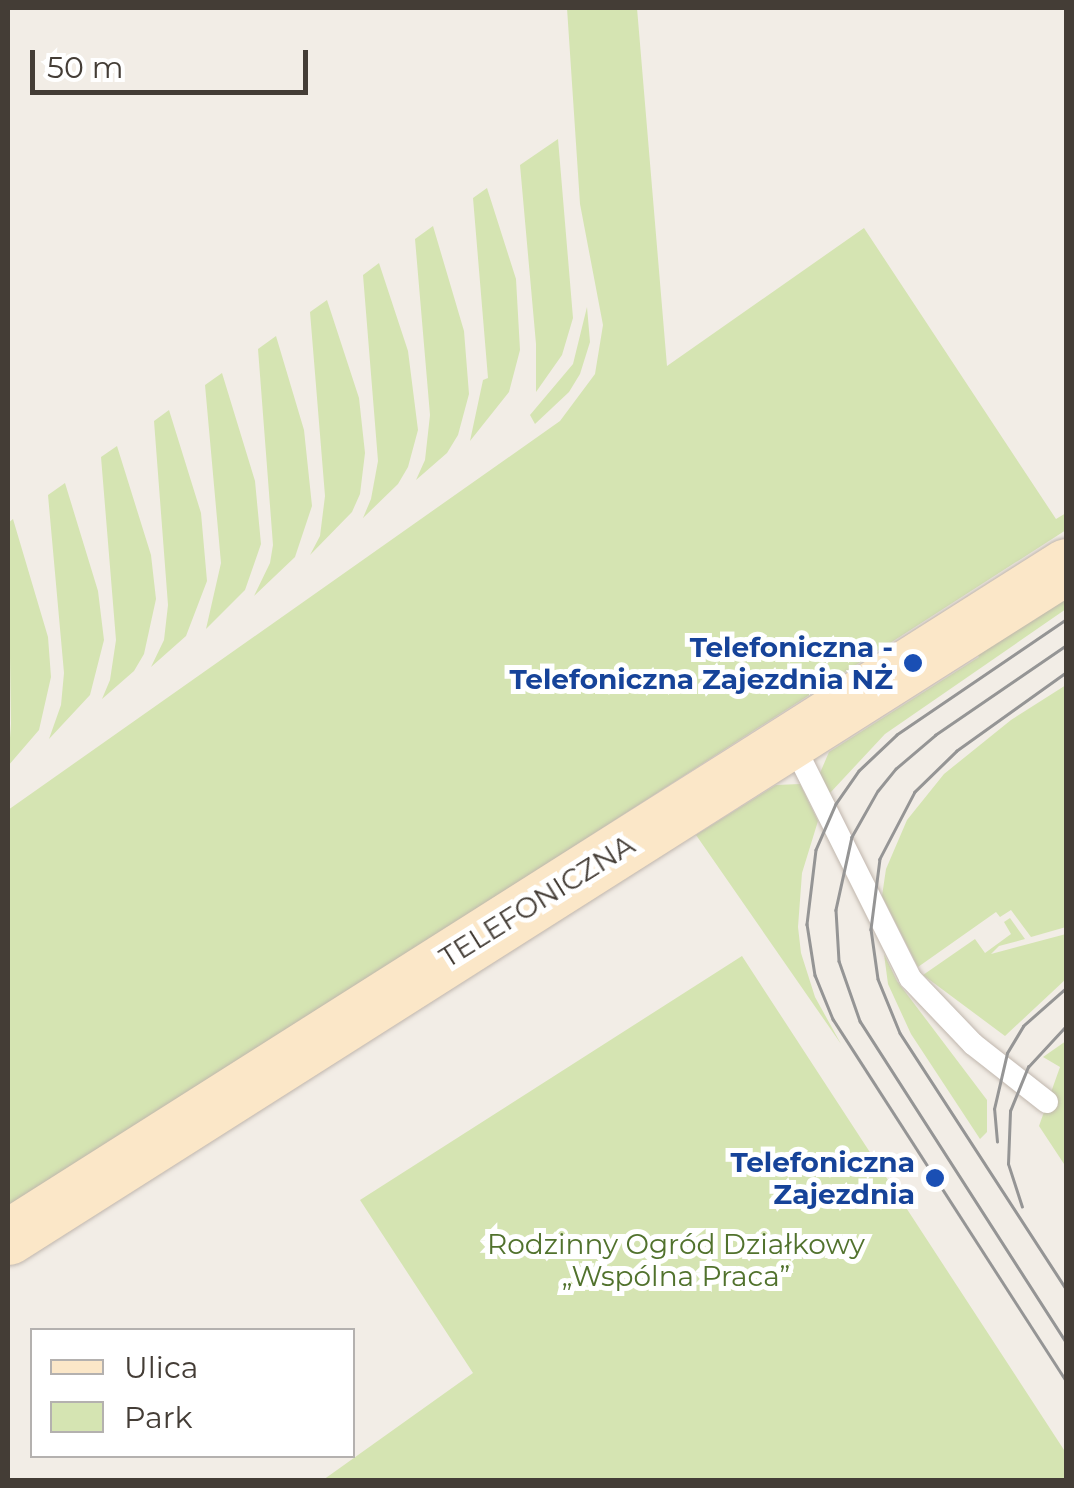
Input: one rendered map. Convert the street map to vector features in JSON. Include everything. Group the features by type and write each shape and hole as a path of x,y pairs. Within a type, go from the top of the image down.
{"street":[{"name":"TELEFONICZNA","path":"8,1238 1066,566"}],"lane":[{"path":"791,740 910,978 973,1044 1047,1102"}],"green space":[{"path":"567,8 637,8 667,366 864,228 1056,519 1066,513 1066,530 8,1210 8,810 560,421 595,374 603,325 580,204"},
{"path":"558,139 573,318 562,355 536,392 536,344 520,165"},
{"path":"487,188 516,279 520,350 509,392 470,441 483,380 488,378 473,198"},
{"path":"433,226 464,331 469,394 458,435 447,453 416,480 425,460 430,415 415,239"},
{"path":"379,263 408,351 418,430 408,467 398,484 363,518 378,461 363,275"},
{"path":"327,300 359,398 365,453 360,494 352,512 310,555 320,536 325,496 310,312"},
{"path":"587,307 590,342 580,374 569,392 535,424 530,415 573,364"},
{"path":"276,336 304,430 312,506 295,557 254,596 270,563 273,545 258,349"},
{"path":"222,373 255,481 261,544 245,590 206,629 221,563 205,385"},
{"path":"169,410 201,513 207,581 186,636 151,667 164,640 168,605 154,421"},
{"path":"117,446 151,555 156,599 144,654 134,671 102,699 110,680 116,640 101,457"},
{"path":"65,483 98,591 104,640 90,695 49,739 61,705 64,673 48,495"},
{"path":"13,519 48,637 51,677 39,730 8,766 8,523"},
{"path":"1066,587 1066,609 885,734 830,793 820,773 829,752 979,657 973,646"},
{"path":"1066,685 1066,927 1031,937 1011,910 1000,917 996,912 918,967 882,896 886,869 907,820 944,774 1011,720"},
{"path":"800,784 818,821 802,873 798,927 801,953 815,997 841,1044 696,835 776,785"},
{"path":"1010,918 1025,939 999,946 991,954 1066,934 1066,979 1005,1036 923,975 975,939 985,953 1011,934 1004,922"},
{"path":"884,954 897,981 987,1100 987,1132 980,1139 911,1034 888,984"},
{"name":"Rodzinny Ogród Działkowy „Wspólna Praca”","path":"742,956 1066,1453 1066,1480 323,1480 473,1373 360,1200"},
{"path":"1066,1041 1066,1167 1039,1126 1060,1067 1043,1057"}],"tram line":[{"path":"1066,620 897,735 859,771 836,804 816,850 807,924 815,975 833,1019 1066,1380"},
{"path":"1066,646 936,735 896,769 878,791 852,837 836,910 839,961 860,1021 1066,1342"},
{"path":"1066,673 957,751 915,792 880,859 871,929 878,979 900,1033 1066,1289"},
{"path":"997,1142 994,1109 1007,1053 1023,1026 1066,988"},
{"path":"1022,1207 1008,1164 1010,1111 1028,1067 1066,1026"}],"place":[{"name":"Telefoniczna - Telefoniczna Zajezdnia NŻ","path":"913,663"},
{"name":"Telefoniczna Zajezdnia","path":"935,1178"}]}
